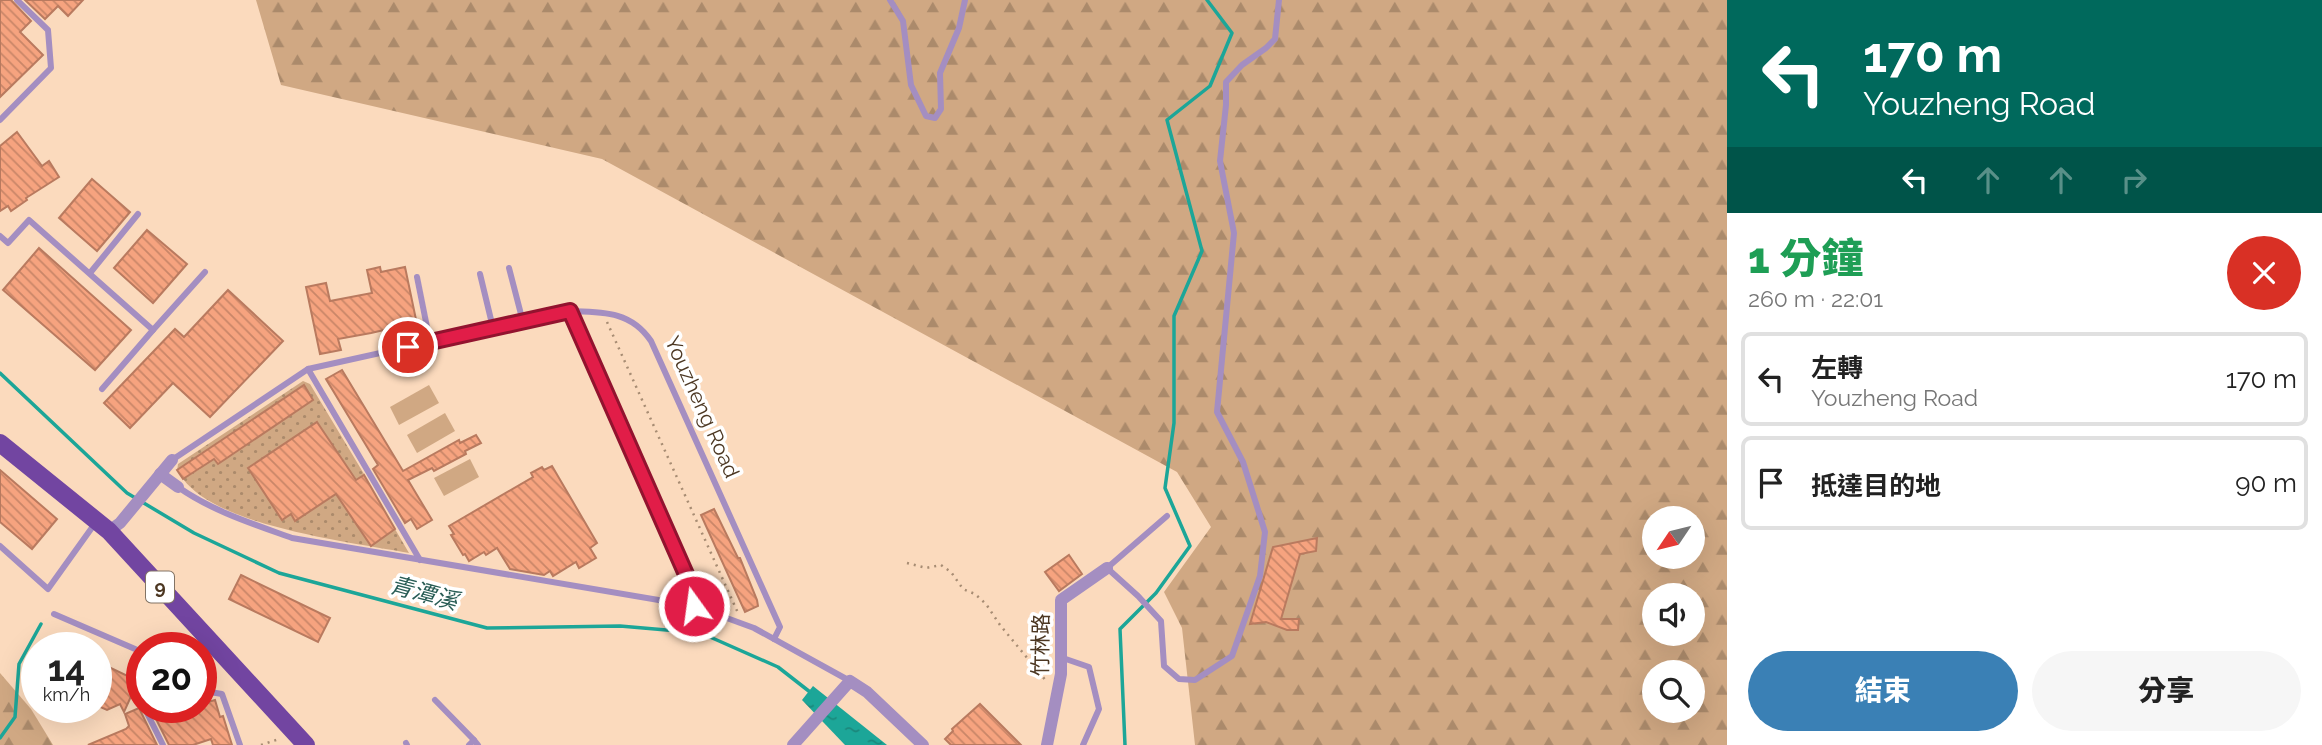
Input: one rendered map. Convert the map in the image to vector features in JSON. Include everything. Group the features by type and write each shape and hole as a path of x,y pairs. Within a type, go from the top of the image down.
{"main road":[{"name":"9","path":"2,449 109,525 306,745"}],"street":[{"name":"Youzheng Road","path":"109,525 172,460"},
{"path":"157,478 178,487"},
{"name":"竹林路","path":"1047,745 1058,695 1061,600 1107,568"},
{"path":"793,745 850,681 867,692 923,745"}],"lane":[{"path":"0,120 51,68 48,30 17,0"},
{"path":"890,0 903,21 911,85 926,116 935,118 941,109 940,73 958,27 965,0"},
{"path":"1167,516 1107,568 1161,621 1164,666 1179,679 1195,680 1232,656 1260,576 1265,532 1243,462 1217,412 1234,233 1220,161 1226,82 1242,65 1275,39 1279,0"},
{"path":"90,272 138,214"},
{"path":"0,236 8,243 29,220 153,330"},
{"path":"509,268 523,322"},
{"path":"102,389 205,272"},
{"path":"480,274 493,328"},
{"path":"417,277 430,342"},
{"path":"570,311 696,597 694,606"},
{"name":"Youzheng Road","path":"172,460 308,369 570,311 607,312 635,322 651,341 780,628 774,639"},
{"path":"308,369 420,560"},
{"path":"178,487 236,518 292,538 694,606 774,639 850,681"},
{"path":"0,546 48,589 109,525"},
{"path":"54,614 126,645"},
{"path":"1060,657 1089,667 1099,709 1083,745"},
{"path":"217,693 222,694 240,745"},
{"path":"435,699 473,743"},
{"path":"152,723 163,745"}],"path":[{"path":"607,312 607,321 740,617 738,622"},
{"path":"907,563 926,568 941,565 951,572 963,589 975,594 986,604 1058,695"},
{"path":"261,745 279,739"}],"green space":[{"path":"256,0 1727,0 1727,745 1195,745 1182,628 1164,592 1211,527 1177,472 602,159 281,85"},
{"path":"303,381 310,384 364,474 355,481 317,422 299,434 277,469 267,455 248,468 295,520 336,494 370,545 395,529 409,553 321,537 255,521 201,496 183,479 200,469 194,459 177,471 178,464"},
{"path":"429,385 439,403 399,425 390,407"},
{"path":"445,413 455,431 417,453 407,435"},
{"path":"470,459 479,477 444,496 434,478"},
{"path":"0,673 21,697 21,723 40,723 53,745 0,745"}],"water":[{"path":"813,686 887,745 845,745 802,700"}],"building":[{"path":"0,0 11,0 31,21 20,32 43,55 0,97"},
{"path":"25,0 83,0 68,16 58,6 45,19"},
{"path":"17,132 42,166 49,161 59,177 11,211 8,206 0,211 0,146"},
{"path":"92,179 130,212 97,251 59,218"},
{"path":"147,230 187,264 153,303 114,268"},
{"path":"39,248 131,330 95,370 3,290"},
{"path":"380,267 381,272 405,267 419,334 399,338 397,327 338,339 341,350 320,354 306,287 326,283 330,301 372,293 367,270"},
{"path":"228,290 283,341 210,417 173,383 130,428 104,403 175,329 184,337"},
{"path":"342,370 403,471 459,440 460,443 476,435 481,443 434,471 432,468 408,480 432,520 417,529 411,519 405,523 373,469 378,465 326,379"},
{"path":"304,385 313,400 218,464 214,459 183,479 177,470"},
{"path":"317,422 356,480 364,475 395,529 371,546 336,494 295,521 291,514 282,520 248,468"},
{"path":"552,466 597,543 590,548 596,558 579,568 576,562 553,576 550,571 544,575 510,569 497,548 469,561 451,535 454,534 449,526 533,477 531,473 542,467 544,470"},
{"path":"0,470 57,519 32,549 0,522"},
{"path":"714,509 740,558 757,600 758,606 745,612 701,515"},
{"path":"1317,538 1316,551 1300,554 1281,619 1299,619 1298,630 1287,630 1266,622 1250,624 1273,547"},
{"path":"1069,555 1082,574 1059,591 1045,572"},
{"path":"241,575 330,618 318,642 229,599"},
{"path":"112,669 126,675 124,712 120,704 112,708"},
{"path":"980,704 1021,745 951,745 945,739 952,729"},
{"path":"217,707 220,717 223,716 232,745 213,745 211,739 193,745 169,745 158,723 217,723"},
{"path":"128,723 146,723 157,745 88,745 126,729"}],"waterway":[{"path":"1125,745 1120,629 1156,593 1190,546 1165,488 1174,423 1174,316 1202,251 1167,120 1210,86 1232,33 1207,0"},
{"name":"青潭溪","path":"0,373 127,493 194,533 279,573 487,628 620,626 701,633 778,667 810,692"},
{"path":"0,738 15,717 19,664 41,624"}],"route":[{"path":"408,347 570,311 696,597 694,606"}]}
